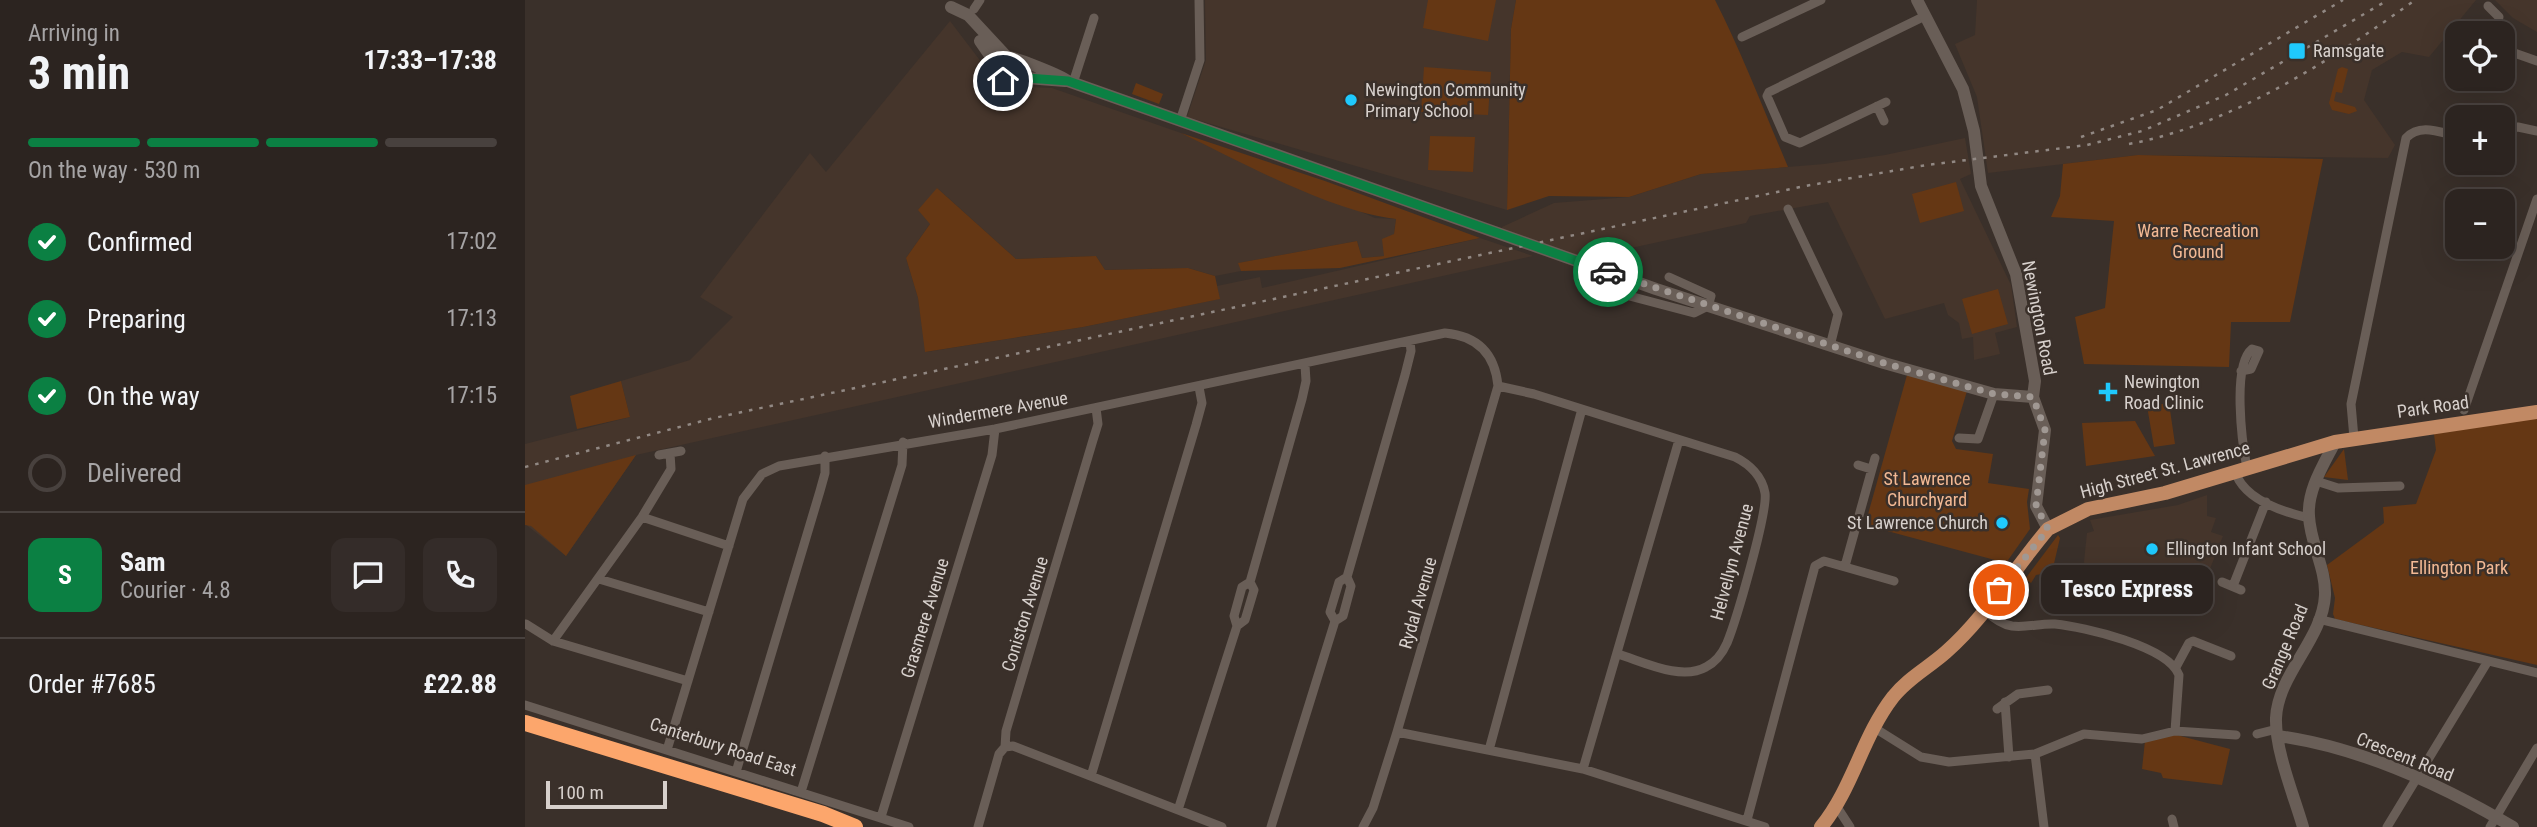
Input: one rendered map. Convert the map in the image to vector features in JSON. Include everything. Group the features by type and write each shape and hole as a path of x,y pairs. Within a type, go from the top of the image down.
{"highway":[{"name":"Canterbury Road East","path":"525,723 823,814 855,827"}],"main road":[{"name":"Newington Road","path":"1917,0 1963,89 1985,198 2016,274 2035,381 2033,397 2045,430 2036,506 2048,529"},
{"path":"947,3 968,15 1002,62 999,76 1006,83 1021,79 1071,82"},
{"path":"1002,62 1016,57 1023,64 1061,75 1071,82 1179,121 1830,346 1994,394 2033,397"},
{"path":"1021,79 1023,64"},
{"name":"Park Road","path":"2335,442 2537,412"},
{"name":"High Street St. Lawrence","path":"1821,827 1837,807 1873,727 1893,697 1911,678 1946,652 1984,610 2048,529 2088,509 2165,493 2335,442"},
{"name":"Grange Road","path":"2303,827 2276,718 2282,696 2318,619 2325,595 2309,518 2316,481 2335,442"},
{"name":"Crescent Road","path":"2278,733 2359,756 2417,778 2493,822 2513,827"}],"street":[{"path":"974,9 981,0"},
{"path":"1179,121 1200,60 1199,0"},
{"path":"1742,37 1821,0"},
{"path":"2488,6 2499,17 2498,21"},
{"path":"1884,121 1881,104 1800,143 1785,137 1767,96 1769,92 1926,16"},
{"path":"1071,82 1094,18"},
{"path":"2515,54 2537,61"},
{"path":"2515,128 2537,131"},
{"path":"2354,438 2351,404 2406,138 2411,132 2423,129 2445,133"},
{"path":"2463,410 2537,199"},
{"path":"1788,209 1838,314 1830,346"},
{"path":"1580,283 1694,313 1708,306 1711,296 1669,277"},
{"name":"Windermere Avenue","path":"667,750 743,499 762,474 779,466 903,442 995,429 1445,333 1470,338 1481,345 1494,362 1498,386"},
{"path":"1272,827 1335,621 1330,612 1339,582 1347,577 1405,375 1411,351 1410,341"},
{"path":"1178,810 1237,626 1245,620 1254,590 1250,582 1302,399 1306,381 1305,365"},
{"path":"2241,371 2241,486 2266,502 2309,518"},
{"name":"Helvellyn Avenue","path":"1498,386 1582,409 1747,463 1761,482 1765,505 1731,630 1717,659 1706,668 1688,672 1618,654"},
{"name":"Rydal Avenue","path":"1363,827 1373,808 1397,732 1498,386"},
{"path":"1091,776 1196,425 1202,403 1199,387"},
{"path":"1959,438 1978,439 1994,394"},
{"name":"Coniston Avenue","path":"978,827 999,754 1005,747 1010,718 1095,432 1096,408"},
{"path":"1489,750 1582,409"},
{"name":"Grasmere Avenue","path":"881,817 992,455 995,429"},
{"path":"1583,769 1679,440"},
{"path":"801,792 902,465 903,442"},
{"path":"659,455 681,451"},
{"path":"554,641 642,517 671,469 670,453"},
{"path":"736,772 823,482 825,456"},
{"path":"1845,566 1875,458"},
{"path":"1858,465 1871,469"},
{"path":"2316,481 2338,488 2400,486"},
{"path":"2222,582 2237,588 2266,502"},
{"path":"642,517 729,546"},
{"path":"1747,820 1815,566 1824,561 1890,580 1882,590"},
{"path":"599,579 709,612"},
{"path":"1984,610 2000,623 2012,626 2057,624 2119,638 2176,667"},
{"path":"532,614 525,624 554,641 688,681"},
{"path":"2318,619 2537,673"},
{"path":"2175,730 2179,685 2176,667 2189,643 2193,641 2231,656"},
{"path":"2387,827 2488,661"},
{"path":"2009,757 2001,706 2031,690 2048,690"},
{"name":"Canterbury Road East","path":"525,705 909,827"},
{"path":"1873,727 1886,738 1932,760 2035,754 2084,734 2142,738 2175,730 2236,735"},
{"path":"1397,732 1583,769 1765,827"},
{"path":"2257,734 2278,733"},
{"path":"1005,747 1013,746 1222,827"},
{"path":"2493,822 2537,748"},
{"path":"2035,754 2044,827"},
{"path":"1837,807 1850,827"}],"shaded area":[{"name":"Newington Community Primary School","path":"1205,0 1516,0 1511,29 1507,210 1187,117 1206,60"},
{"path":"1977,0 2476,0 2459,21 2445,21 2445,38 2429,57 2402,52 2372,70 2364,100 2395,145 2388,158 2138,155 1988,173 1977,97 1955,44 1975,35"},
{"path":"2495,0 2537,0 2537,32 2513,18"},
{"path":"950,21 982,63 985,87 1005,103 1029,87 1052,88 1181,133 1375,218 1396,219 1394,234 1384,256 1362,258 1357,241 1239,263 1241,271 1215,276 1188,268 1105,270 1096,256 1016,259 937,188 930,224 906,258 918,298 926,352 1083,327 1219,299 1217,286 1260,277 1262,288 1480,238 1533,256 636,455 566,556 525,524 525,444 630,417 621,381 690,360 733,317 700,297 810,153 826,172"},
{"path":"1965,138 1971,174 1960,179 2011,285 2017,327 1995,333 2000,354 1974,360 1973,337 1962,339 1959,323 1948,315 1944,303 1885,319 1828,202 1750,216 1746,223 1585,258 1503,231 1502,227 1554,203 1629,197 1701,174 1824,164 1885,155"},
{"name":"Ellington Infant School","path":"2207,495 2207,516 2216,518 2211,532 2223,536 2194,609 2135,589 2090,580 2084,562 2087,533 2094,531 2090,520 2178,505"}],"green space":[{"path":"1428,0 1496,0 1488,41 1423,28"},
{"path":"1516,0 1715,0 1788,167 1701,174 1629,197 1549,196 1507,210 1511,29"},
{"path":"1424,67 1491,72 1488,115 1421,112"},
{"path":"2338,69 2348,69 2342,93 2336,92 2334,101 2355,107 2357,111 2349,114 2332,110 2329,103"},
{"path":"1136,83 1163,94 1159,104 1132,94"},
{"path":"1181,133 1325,181 1480,238 1340,268 1241,271 1238,263 1357,241 1362,258 1384,256 1382,239 1394,234 1396,219 1344,207 1316,196"},
{"path":"1430,136 1475,137 1473,172 1428,170"},
{"name":"Warre Recreation Ground","path":"2138,155 2323,159 2290,322 2231,322 2229,367 2084,364 2075,317 2105,308 2114,221 2051,217 2060,196 2063,164"},
{"path":"1956,182 1964,211 1920,223 1912,194"},
{"path":"937,188 1016,259 1096,256 1105,270 1188,268 1215,276 1220,299 1083,327 925,352 918,298 906,258 930,224 918,210"},
{"path":"1998,289 2008,324 1972,334 1962,299"},
{"name":"St Lawrence Churchyard","path":"1907,375 1967,391 1952,441 1956,449 1993,454 1988,483 2029,489 2027,502 2030,529 2006,563 1865,525"},
{"path":"621,381 630,417 577,429 570,396"},
{"path":"2169,403 2175,444 2154,447 2147,406"},
{"name":"Ellington Park","path":"2537,418 2537,665 2335,619 2335,598 2327,565 2384,523 2383,507 2416,504 2436,450 2434,434"},
{"path":"2135,421 2155,456 2086,466 2082,423"},
{"path":"2344,449 2348,480 2324,477"},
{"path":"636,455 566,556 531,526 525,525 525,485"},
{"path":"2058,535 2060,538 2052,572 2036,575 2031,583 2025,579"},
{"path":"2173,734 2230,749 2222,785 2163,778 2161,773 2142,769 2145,741"}],"railway":[{"path":"2081,137 2157,110 2343,0"},
{"path":"525,467 714,418 1805,186 1927,165 2087,145 2142,131 2226,95 2388,0"},
{"path":"2129,144 2167,135 2242,106 2315,67 2415,0"}],"way so far":[{"path":"1608,272 1884,363 1994,394 2014,398 2033,397 2045,430 2036,506 2048,529 1999,590"}],"place":[{"name":"Ramsgate","path":"2297,51"},
{"name":"Newington Community Primary School","path":"1351,100"},
{"name":"Newington Road Clinic","path":"2108,392"},
{"name":"St Lawrence Church","path":"2002,523"},
{"name":"Ellington Infant School","path":"2152,549"},
{"name":"Tesco Express","path":"1999,590"}],"route":[{"path":"1003,81 1014,84 1027,78 1068,81 1608,272"}]}
